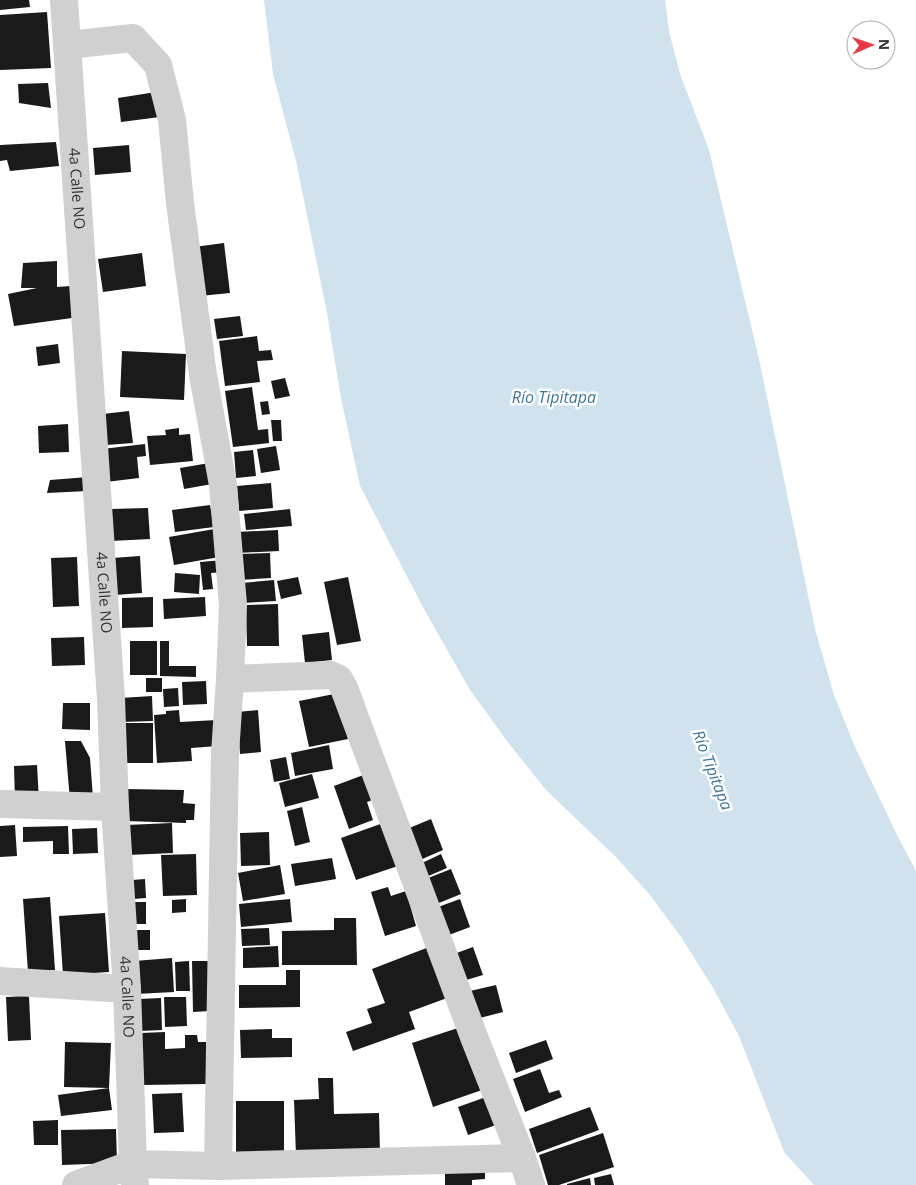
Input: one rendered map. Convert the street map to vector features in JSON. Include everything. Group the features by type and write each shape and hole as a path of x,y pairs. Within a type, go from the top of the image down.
{"street":[{"name":"4a Calle NO","path":"64,0 111,699 115,807 127,989 134,1175"},
{"path":"68,46 133,38 158,65 172,120 180,203 202,366 223,485 233,605 225,754 218,1166"},
{"path":"230,679 331,674 339,679 531,1185"},
{"path":"0,804 115,807"},
{"path":"0,981 127,989"},
{"path":"76,1185 134,1175 218,1166 522,1158"}],"water":[{"name":"Río Tipitapa","path":"264,0 665,0 669,31 680,74 709,150 759,359 815,629 834,695 855,747 916,871 916,1185 814,1185 784,1152 739,1036 712,986 681,937 650,895 616,857 546,790 507,741 470,690 424,609 360,486 341,398 327,313 296,161 273,74"}],"building":[{"path":"0,0 29,0 30,7 0,10"},
{"path":"47,12 51,68 0,70 0,15"},
{"path":"48,83 51,108 19,103 18,84"},
{"path":"156,92 160,117 121,122 118,98"},
{"path":"56,142 59,166 10,171 7,160 0,161 0,145"},
{"path":"129,145 131,172 95,175 93,148"},
{"path":"224,243 230,293 200,296 194,247"},
{"path":"142,253 146,286 103,292 98,259"},
{"path":"57,261 57,287 71,286 72,318 14,326 8,294 37,288 21,288 23,263"},
{"path":"240,316 243,336 217,339 214,319"},
{"path":"257,336 259,351 271,350 273,360 257,361 260,382 225,386 219,341"},
{"path":"58,344 60,363 38,366 36,347"},
{"path":"122,351 186,354 184,400 120,397"},
{"path":"285,378 290,396 275,399 271,381"},
{"path":"252,387 258,430 268,429 269,443 233,447 225,391"},
{"path":"268,401 270,414 262,415 260,402"},
{"path":"129,411 133,443 106,445 103,414"},
{"path":"271,420 281,420 282,441 273,441"},
{"path":"68,424 69,452 39,453 38,426"},
{"path":"179,428 179,435 190,434 193,461 150,465 147,436 166,435 165,430"},
{"path":"145,444 146,456 137,457 139,478 106,482 102,449"},
{"path":"276,446 280,470 261,473 257,449"},
{"path":"253,450 256,476 236,478 234,452"},
{"path":"215,462 218,483 184,489 180,468"},
{"path":"88,477 87,491 47,493 50,480"},
{"path":"271,483 273,508 239,511 237,486"},
{"path":"210,505 214,527 175,532 172,510"},
{"path":"148,508 150,539 111,541 110,509"},
{"path":"290,509 292,526 246,530 244,514"},
{"path":"220,528 225,556 174,565 169,537"},
{"path":"278,530 279,551 237,553 236,532"},
{"path":"270,553 271,578 239,580 238,554"},
{"path":"140,556 142,593 115,595 112,558"},
{"path":"77,557 79,606 53,607 51,558"},
{"path":"223,560 224,572 211,573 213,589 203,590 200,562"},
{"path":"175,573 200,575 199,594 174,592"},
{"path":"298,577 302,594 281,599 277,581"},
{"path":"348,577 361,641 337,645 324,582"},
{"path":"274,580 276,601 242,603 241,583"},
{"path":"153,597 153,627 122,628 122,598"},
{"path":"205,597 206,616 164,619 163,599"},
{"path":"278,604 279,646 247,646 246,605"},
{"path":"329,632 332,660 305,663 302,635"},
{"path":"84,637 85,665 52,666 51,638"},
{"path":"130,641 157,641 157,675 130,675"},
{"path":"160,641 169,641 169,666 196,666 196,677 160,676"},
{"path":"146,678 162,678 162,692 146,692"},
{"path":"206,681 207,704 183,705 182,682"},
{"path":"178,688 179,706 164,707 163,689"},
{"path":"339,693 348,739 309,747 299,701"},
{"path":"152,696 153,721 121,722 120,698"},
{"path":"63,703 90,703 90,730 62,729"},
{"path":"179,710 180,722 217,720 218,746 191,748 192,761 157,763 154,715 166,714 166,711"},
{"path":"258,710 261,752 240,754 237,712"},
{"path":"119,723 153,723 153,763 119,763"},
{"path":"65,741 81,741 90,758 93,798 70,801"},
{"path":"329,745 333,769 295,776 291,753"},
{"path":"286,757 290,779 274,782 270,760"},
{"path":"37,765 39,801 15,802 14,766"},
{"path":"312,774 319,798 285,807 279,783"},
{"path":"366,774 375,799 367,802 373,820 349,829 334,786"},
{"path":"126,789 184,790 183,803 195,804 194,820 186,820 186,823 126,821"},
{"path":"302,807 310,842 295,846 287,811"},
{"path":"431,819 443,850 420,860 407,829"},
{"path":"386,822 401,865 356,880 341,838"},
{"path":"172,823 173,853 128,855 126,825"},
{"path":"15,825 17,856 0,857 0,826"},
{"path":"68,826 69,854 53,854 53,841 23,842 23,827"},
{"path":"97,828 98,853 73,854 72,829"},
{"path":"269,832 270,865 241,866 240,833"},
{"path":"196,854 197,895 163,896 161,855"},
{"path":"441,854 447,868 426,877 420,864"},
{"path":"332,858 336,879 295,886 291,864"},
{"path":"280,865 285,894 243,901 238,873"},
{"path":"451,869 461,894 434,905 423,880"},
{"path":"145,879 146,898 133,899 132,880"},
{"path":"388,887 391,896 406,891 416,926 385,936 371,892"},
{"path":"50,897 55,970 28,972 23,899"},
{"path":"186,899 186,912 172,913 172,900"},
{"path":"290,899 292,922 241,927 239,904"},
{"path":"460,899 470,927 449,935 438,907"},
{"path":"133,902 146,902 146,924 133,924"},
{"path":"105,913 109,972 63,975 59,916"},
{"path":"334,918 356,918 357,965 282,965 282,931 334,930"},
{"path":"269,928 270,945 242,946 241,929"},
{"path":"132,930 150,930 150,950 132,950"},
{"path":"278,946 279,967 243,968 243,948"},
{"path":"429,947 447,998 409,1012 415,1029 353,1051 346,1032 372,1023 367,1009 385,1003 372,969"},
{"path":"473,947 483,975 463,981 454,954"},
{"path":"172,958 174,992 136,994 134,961"},
{"path":"189,961 190,991 176,991 175,962"},
{"path":"192,961 208,961 210,1011 193,1012"},
{"path":"286,970 300,970 300,1007 239,1008 239,985 286,985"},
{"path":"496,985 503,1012 476,1019 470,991"},
{"path":"29,996 31,1040 8,1041 6,997"},
{"path":"164,997 186,997 187,1026 165,1027"},
{"path":"161,998 162,1030 140,1031 139,999"},
{"path":"461,1027 482,1090 433,1107 412,1043"},
{"path":"272,1029 272,1038 292,1038 292,1057 241,1058 240,1030"},
{"path":"165,1032 165,1049 185,1048 185,1035 197,1035 198,1042 206,1042 207,1084 142,1085 141,1033"},
{"path":"546,1040 553,1059 516,1073 509,1053"},
{"path":"65,1042 111,1043 109,1088 64,1087"},
{"path":"540,1069 549,1093 559,1090 562,1097 525,1112 513,1079"},
{"path":"318,1078 333,1078 334,1114 379,1113 380,1153 296,1156 294,1100 319,1099"},
{"path":"109,1088 112,1110 61,1116 58,1095"},
{"path":"182,1093 184,1132 154,1133 152,1094"},
{"path":"486,1097 496,1125 468,1135 458,1107"},
{"path":"236,1101 284,1101 284,1158 236,1158"},
{"path":"590,1107 599,1130 537,1153 529,1129"},
{"path":"58,1120 58,1145 34,1145 33,1121"},
{"path":"116,1129 117,1163 62,1165 61,1130"},
{"path":"603,1133 614,1167 559,1185 548,1185 539,1155"},
{"path":"485,1172 485,1179 472,1180 472,1185 445,1185 445,1173"},
{"path":"611,1174 614,1185 595,1185 594,1178"},
{"path":"590,1178 591,1185 567,1185 567,1184"}]}
